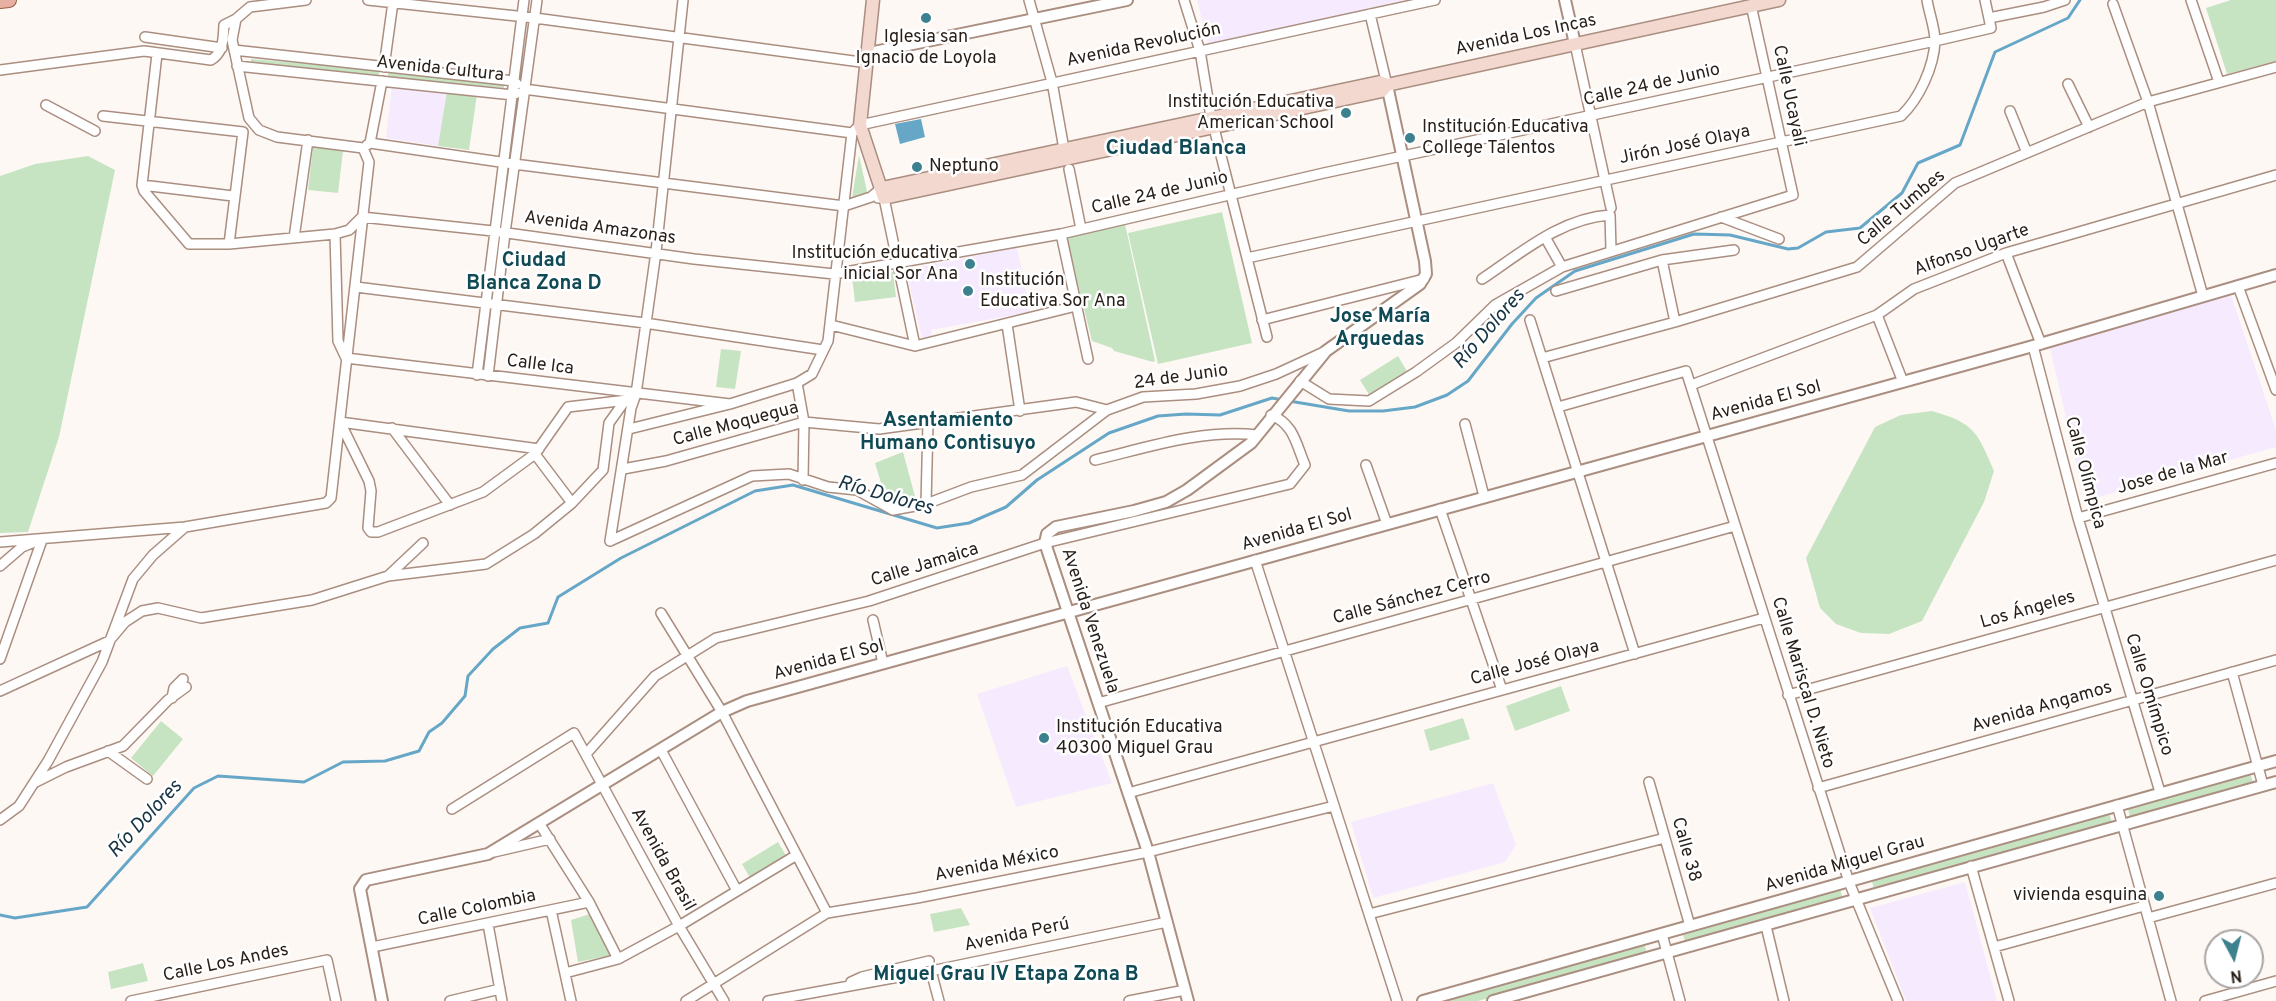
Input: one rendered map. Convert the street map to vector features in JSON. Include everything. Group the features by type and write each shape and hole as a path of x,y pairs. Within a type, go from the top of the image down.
{"main road":[{"path":"0,1 9,0"},
{"path":"873,0 868,58 856,129 883,193"},
{"name":"Avenida Los Incas","path":"883,193 1212,122 1380,82 1387,85 1779,0"},
{"name":"Avenida Los Incas","path":"883,193 1064,149 1212,122"}],"street":[{"path":"0,70 96,55 144,51 211,60 218,56 222,48 224,25 236,19 250,7 306,0"},
{"path":"368,0 868,58 1033,20 1091,4 1127,0"},
{"path":"488,376 493,231 524,0"},
{"path":"477,375 505,233 537,0"},
{"path":"623,469 656,252 683,0"},
{"path":"1029,0 1052,82 1064,149"},
{"path":"1184,0 1200,51 1212,122 1267,337"},
{"name":"Avenida Revolución","path":"524,89 672,111 856,129 1052,82 1435,0"},
{"path":"1565,0 1611,208"},
{"name":"Jirón José Olaya","path":"1247,258 1901,116 1911,107 1926,78 1935,41 1927,0"},
{"path":"1985,0 1990,23"},
{"path":"2192,0 2219,82"},
{"path":"384,67 393,2"},
{"name":"Calle 24 de Junio","path":"898,264 1061,234 1767,76 1935,41 2063,2"},
{"path":"2113,3 2148,102 2203,296"},
{"name":"Calle Ucayali","path":"1721,217 1793,195 1751,5"},
{"path":"1262,320 1425,276 1417,221 1370,14"},
{"path":"236,19 232,40 249,118 259,130 277,137 367,145 844,206 883,193 915,346"},
{"path":"145,37 222,48"},
{"name":"Avenida Cultura","path":"234,50 514,81 524,89 513,95 237,66"},
{"path":"157,54 142,185 144,191 189,244 229,244 335,234 349,230 362,217"},
{"name":"Calle Tumbes","path":"1542,358 1675,322 1857,267 1955,183 2148,102 2276,67"},
{"path":"0,542 185,528 326,504 331,498 369,162 367,145 382,81"},
{"path":"2068,84 2089,127"},
{"path":"46,105 95,131"},
{"path":"2010,111 2027,153"},
{"path":"103,116 243,132 229,244"},
{"path":"629,429 730,404 797,383 812,374 819,363 831,325 834,274 856,129"},
{"path":"294,238 308,140"},
{"path":"1069,169 1081,229"},
{"name":"Alfonso Ugarte","path":"1691,385 1877,315 1914,289 2006,253 2276,175"},
{"path":"142,185 234,196"},
{"path":"1482,279 1545,237 1575,221 1610,215 1611,250"},
{"name":"Avenida Amazonas","path":"362,217 493,231 834,274 898,264"},
{"path":"1297,385 1329,399 1369,401 1416,372 1456,343 1494,305 1562,267 1611,250 1721,217 1779,239"},
{"path":"335,234 338,341 346,357"},
{"path":"1061,234 1088,359"},
{"path":"1545,237 1562,267"},
{"path":"1556,291 1662,260 1734,250"},
{"name":"Calle Olímpica","path":"2006,253 2037,345 2078,518 2104,607"},
{"path":"1662,260 1675,322"},
{"name":"Avenida El Sol","path":"372,947 360,889 366,880 488,854 722,712 747,701 2037,345 2276,275"},
{"name":"Avenida Venezuela","path":"1188,1001 1148,852 1045,543 1047,534 1056,527 1134,512 1166,502 1215,472 1257,435 1326,351 1420,285 1425,276"},
{"path":"2238,286 2272,365 2276,390"},
{"path":"356,287 645,324 823,350"},
{"path":"831,325 915,346 1076,306"},
{"path":"1877,315 1903,382"},
{"path":"1530,320 1635,654"},
{"path":"1007,324 1020,411"},
{"name":"24 de Junio","path":"623,469 610,542 752,476 789,474 803,480 857,490 893,510 926,504 971,487 1022,475 1040,464 1107,410 1143,397 1196,394 1240,386 1276,374 1326,351"},
{"name":"Calle Ica","path":"346,357 477,375 730,404"},
{"name":"Calle Mariscal D. Nieto","path":"1558,407 1686,371 1849,882 1898,1001"},
{"path":"797,383 804,422 803,480"},
{"path":"0,691 109,641 134,614 150,609 168,609 201,618 312,600 388,576 486,564 534,534 572,503 603,470 609,423 624,402 636,394"},
{"path":"340,422 369,481 371,491 366,522 371,532 390,529 483,492 537,451 568,407 624,402"},
{"name":"Calle Moquegua","path":"623,469 666,461 804,422 879,429 1076,402 1107,410"},
{"name":"Calle Jamaica","path":"586,754 655,676 716,638 869,601 1045,543 1290,484 1305,465 1290,427 1273,413"},
{"path":"340,422 537,451 572,503"},
{"path":"926,504 928,423"},
{"path":"1465,424 1484,496"},
{"path":"392,428 450,505"},
{"path":"1095,460 1203,435 1228,432 1257,435"},
{"name":"Jose de la Mar","path":"2078,518 2276,463"},
{"path":"1366,465 1387,524"},
{"path":"1440,509 1502,690"},
{"name":"Calle Sánchez Cerro","path":"1098,703 1735,526"},
{"path":"0,820 19,806 36,782 102,662 134,579 153,555 185,528"},
{"path":"0,566 22,547 42,540"},
{"path":"0,659 42,540"},
{"path":"388,576 423,543"},
{"path":"1255,560 1397,1001"},
{"name":"Los Ángeles","path":"1788,695 2276,560"},
{"name":"Calle Omímpico","path":"2104,607 2160,792"},
{"path":"662,613 722,712 795,856 827,913"},
{"name":"Calle José Olaya","path":"1128,793 1764,618"},
{"path":"873,620 883,663"},
{"name":"Avenida Angamos","path":"1818,788 2276,660"},
{"path":"2232,672 2263,785"},
{"path":"36,782 66,767 123,746 172,698 184,683"},
{"name":"Avenida Brasil","path":"452,809 574,734 724,1001"},
{"path":"661,750 736,889"},
{"path":"108,751 147,779"},
{"name":"Avenida Miguel Grau","path":"1423,1001 2276,761"},
{"name":"Calle 38","path":"1649,782 1690,926"},
{"name":"Avenida Miguel Grau","path":"1492,1001 1533,995 1855,899 2276,782"},
{"path":"2117,805 2171,1001"},
{"name":"Avenida México","path":"686,1001 827,913 917,898 1148,852 1334,806"},
{"path":"539,823 589,902 618,959"},
{"path":"1369,914 1665,838"},
{"path":"488,854 550,839"},
{"path":"565,973 618,959 680,926 736,889 795,856"},
{"path":"1971,866 2009,1001"},
{"path":"2148,918 2276,883"},
{"name":"Calle Colombia","path":"372,947 589,902"},
{"path":"1994,947 2144,906"},
{"path":"551,910 571,1001"},
{"name":"Avenida Perú","path":"768,1001 840,988 862,977 1167,922"},
{"path":"488,924 502,1001"},
{"path":"1766,926 1784,1001"},
{"path":"1662,934 1680,1001"},
{"path":"372,947 382,1001"},
{"name":"Calle Los Andes","path":"131,1001 327,960 336,1001"},
{"path":"930,966 939,1001"},
{"path":"2205,1001 2276,981"},
{"path":"450,1001 500,989"},
{"path":"182,990 184,1001"},
{"path":"1129,1001 1185,990"}],"shaded area":[{"path":"1197,0 1405,0 1208,44"},
{"path":"392,86 447,91 438,146 386,138"},
{"name":"Institución Educativa Sor Ana","path":"1017,247 1030,312 931,330 932,336 922,338 906,270"},
{"path":"2231,295 2276,430 2276,447 2085,501 2050,348"},
{"name":"Institución Educativa 40300 Miguel Grau","path":"1067,666 1112,783 1016,807 977,694"},
{"path":"1493,783 1516,845 1505,862 1373,898 1351,822"},
{"path":"1965,882 1997,1001 1906,1001 1870,908"}],"green space":[{"path":"2231,0 2276,0 2276,61 2227,74 2206,8"},
{"path":"251,59 379,70 379,76 251,63"},
{"path":"388,71 504,85 504,88 388,77"},
{"path":"447,91 477,94 469,150 438,146"},
{"path":"313,147 343,151 338,193 308,190"},
{"path":"859,155 868,196 852,197"},
{"path":"88,156 115,170 59,437 28,532 0,533 0,176 35,164"},
{"path":"1222,212 1252,343 1158,364 1128,233"},
{"path":"1125,224 1155,361 1153,362 1114,351 1112,348 1092,341 1066,236"},
{"path":"893,272 896,297 855,302 852,277"},
{"path":"721,349 741,351 735,389 716,387"},
{"path":"1398,356 1408,373 1370,396 1360,380"},
{"path":"1932,411 1966,425 1983,446 1994,471 1984,502 1922,621 1889,634 1861,633 1836,624 1820,608 1806,558 1875,427 1901,415"},
{"path":"903,452 916,500 892,508 888,506 875,463"},
{"path":"1561,686 1570,711 1515,731 1506,706"},
{"path":"1463,718 1470,739 1430,751 1424,730"},
{"path":"161,721 183,739 153,776 131,758"},
{"path":"2250,773 2253,782 2130,817 2128,809"},
{"path":"2109,813 2112,822 1874,890 1872,881"},
{"path":"778,842 788,859 752,881 742,864"},
{"path":"1840,889 1843,899 1686,945 1683,935"},
{"path":"961,908 970,925 934,932 930,914"},
{"path":"590,914 612,955 578,962 571,920"},
{"path":"1644,943 1647,954 1478,1001 1439,1001"},
{"path":"143,963 148,981 111,989 108,972"}],"water":[{"path":"921,119 925,137 900,144 895,124"}],"waterway":[{"name":"Río Dolores","path":"1289,401 1349,411 1383,411 1415,407 1447,395 1468,381 1512,324 1536,298 1575,271 1694,234 1730,235 1788,249 1798,248 1826,232 1860,228 1902,193 1918,163 1960,145 1995,52 2068,18 2080,0"},
{"name":"Río Dolores","path":"0,915 15,918 87,907 194,788 218,776 304,782 343,762 385,761 419,751 429,732 442,723 465,696 468,676 493,649 520,628 548,623 558,597 621,558 755,491 793,485 937,528 969,523 1006,507 1037,480 1109,433 1158,416 1220,415 1272,398 1283,400"}],"place":[{"name":"Iglesia san Ignacio de Loyola","path":"926,18"},
{"name":"Institución Educativa American School","path":"1346,113"},
{"name":"Institución Educativa College Talentos","path":"1410,138"},
{"name":"Neptuno","path":"917,167"},
{"name":"Institución educativa inicial Sor Ana","path":"970,264"},
{"name":"Institución Educativa Sor Ana","path":"968,291"},
{"name":"Institución Educativa 40300 Miguel Grau","path":"1044,738"},
{"name":"vivienda esquina","path":"2159,896"}],"district":[{"name":"Ciudad Blanca","path":"1176,150"},
{"name":"Ciudad Blanca Zona D","path":"534,274"},
{"name":"Jose María Arguedas","path":"1380,330"},
{"name":"Asentamiento Humano Contisuyo","path":"948,434"},
{"name":"Miguel Grau IV Etapa Zona B","path":"1006,976"}]}
